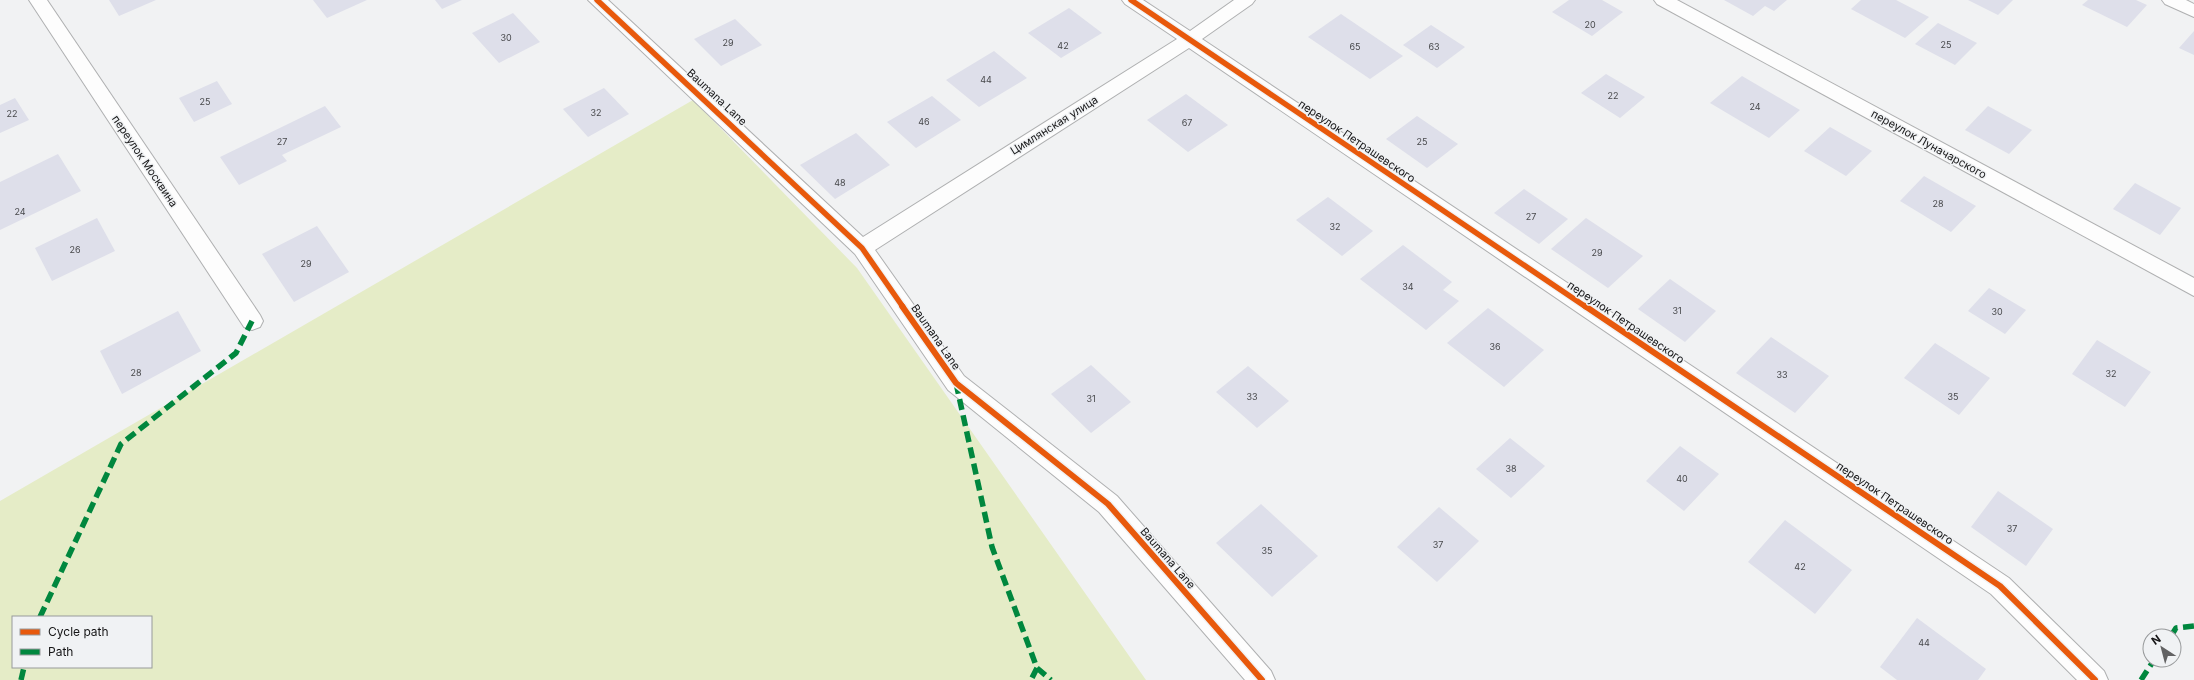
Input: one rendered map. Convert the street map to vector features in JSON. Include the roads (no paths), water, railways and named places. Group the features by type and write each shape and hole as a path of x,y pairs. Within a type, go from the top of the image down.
{"street":[{"name":"переулок Москвина","path":"38,0 252,321"},
{"name":"Baumana Lane","path":"597,0 862,248 956,383 1108,504 1262,680"},
{"name":"переулок Петрашевского","path":"1131,0 2000,586 2095,680"},
{"name":"Цимлянская улица","path":"862,248 1189,40 1246,0"},
{"name":"переулок Луначарского","path":"1663,0 2194,288"},
{"path":"2171,0 2194,11"}]}
